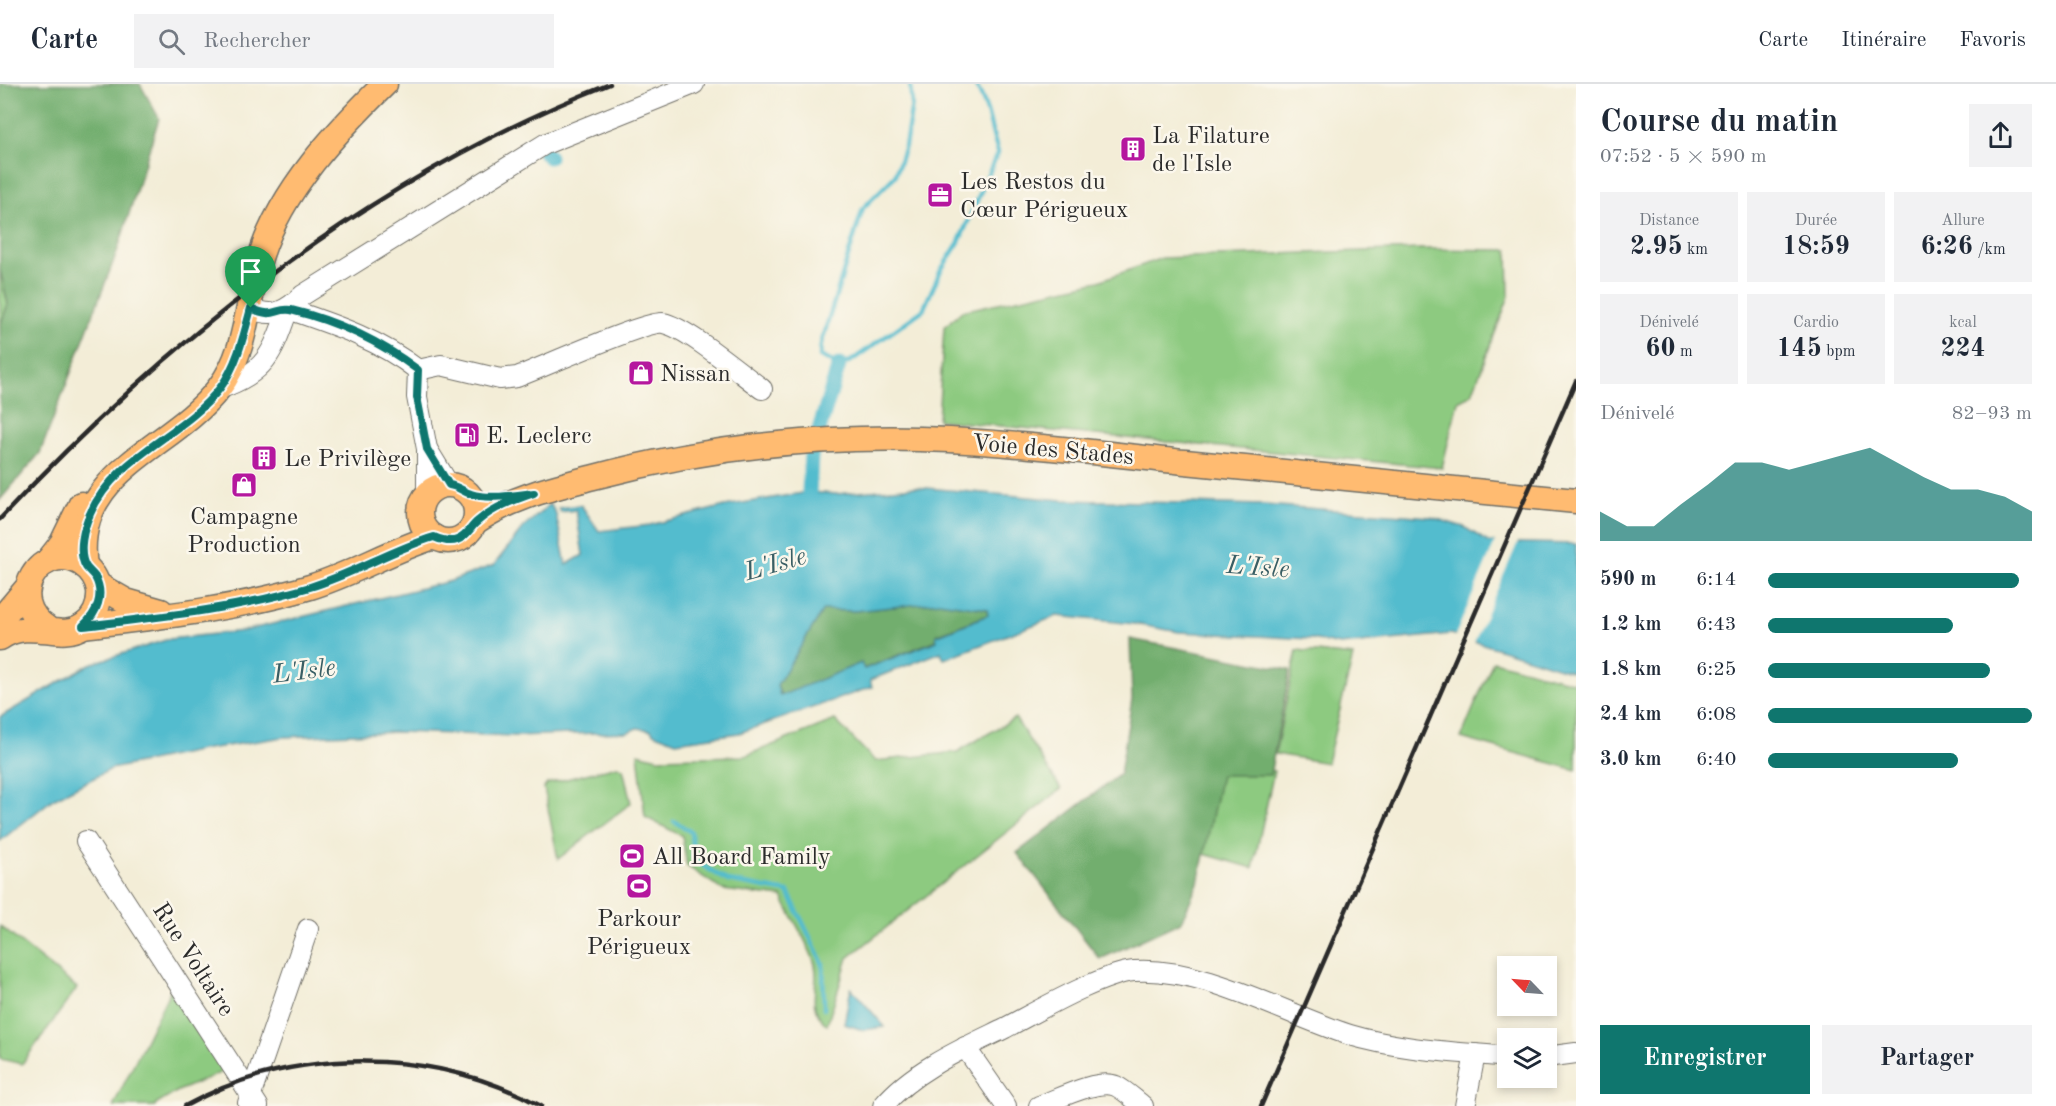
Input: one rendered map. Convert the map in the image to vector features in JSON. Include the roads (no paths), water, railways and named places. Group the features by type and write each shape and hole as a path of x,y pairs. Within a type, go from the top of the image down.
{"main road":[{"path":"83,626 97,608 83,532 104,488 128,465 186,422 219,389 234,364 242,340 251,308 260,258 273,225 306,175 340,131 386,84"},
{"path":"0,620 27,588 38,569 47,562 62,543 79,506 97,483 202,401 223,376 242,340"},
{"name":"Voie des Stades","path":"434,537 441,540 458,540 471,530 475,522 497,507 534,493 618,470 688,455 799,442 913,439 983,442 1576,501"},
{"name":"Voie des Stades","path":"442,498 534,493"},
{"path":"442,498 476,507 475,522"},
{"path":"434,537 427,532 442,498"},
{"path":"387,553 442,498"},
{"path":"0,638 24,628 47,628 66,632 83,626 235,605 305,588 387,553 434,537"},
{"path":"47,562 66,559 126,601 176,612"},
{"path":"27,588 28,607 33,616 47,628"}],"street":[{"path":"219,389 245,379 261,367 277,340 288,309 303,295 545,144 694,84"},
{"path":"251,308 268,314 288,309 358,333 397,354 418,370 441,365 500,379 517,377 642,327 661,322 683,332 762,389"},
{"path":"418,370 417,397 427,449 442,498"},
{"name":"Rue Voltaire","path":"86,841 252,1102"},
{"path":"252,1102 308,929"},
{"path":"883,1106 924,1072 965,1047 1095,984 1131,971 1177,972 1362,1038 1497,1056"},
{"path":"965,1047 1006,1106"},
{"path":"1557,1056 1576,1053"},
{"path":"1465,1106 1476,1054"},
{"path":"1039,1106 1094,1086 1107,1084 1117,1086 1143,1106"}],"water":[{"name":"L'Isle","path":"915,487 1063,500 1264,505 1431,517 1464,527 1488,542 1576,544 1576,673 1451,634 1340,645 1312,639 1179,632 1135,624 1057,616 944,659 941,652 870,680 872,687 739,733 676,742 653,733 651,730 637,728 628,732 514,736 398,732 284,737 207,749 111,769 53,799 0,841 0,717 90,664 169,639 243,631 451,581 494,565 523,528 550,504 556,514 566,565 583,555 576,510 560,512 558,508 581,505 599,531 650,525 725,506 808,492 836,494","holes":["939,602 987,609 988,615 936,636 937,641 864,669 861,663 780,696 777,685 823,610 855,611"]},
{"path":"851,988 885,1027 863,1030 844,1024"}],"waterway":[{"path":"910,84 912,104 905,146 895,176 863,208 821,344 820,356 839,365 851,361 923,310 941,270 959,242 998,152 982,98 974,84"},
{"path":"545,152 549,157"},
{"path":"808,511 811,456 839,365"},
{"path":"674,821 691,832 694,860 728,881 788,892 823,964 824,1009"}],"railway":[{"path":"0,519 66,451 135,386 206,325 281,267 359,214 439,165 523,122 610,84"},
{"path":"1261,1106 1576,381"},
{"path":"185,1106 227,1086 271,1072 317,1064 363,1061 409,1064 455,1073 499,1087 541,1106"}],"place":[{"name":"La Filature de l'Isle","path":"1133,149"},
{"name":"Les Restos du Cœur Périgueux","path":"940,195"},
{"name":"Nissan","path":"641,373"},
{"name":"E. Leclerc","path":"467,435"},
{"name":"Le Privilège","path":"264,458"},
{"name":"Campagne Production","path":"244,485"},
{"name":"All Board Family","path":"632,856"},
{"name":"Parkour Périgueux","path":"639,886"}]}
